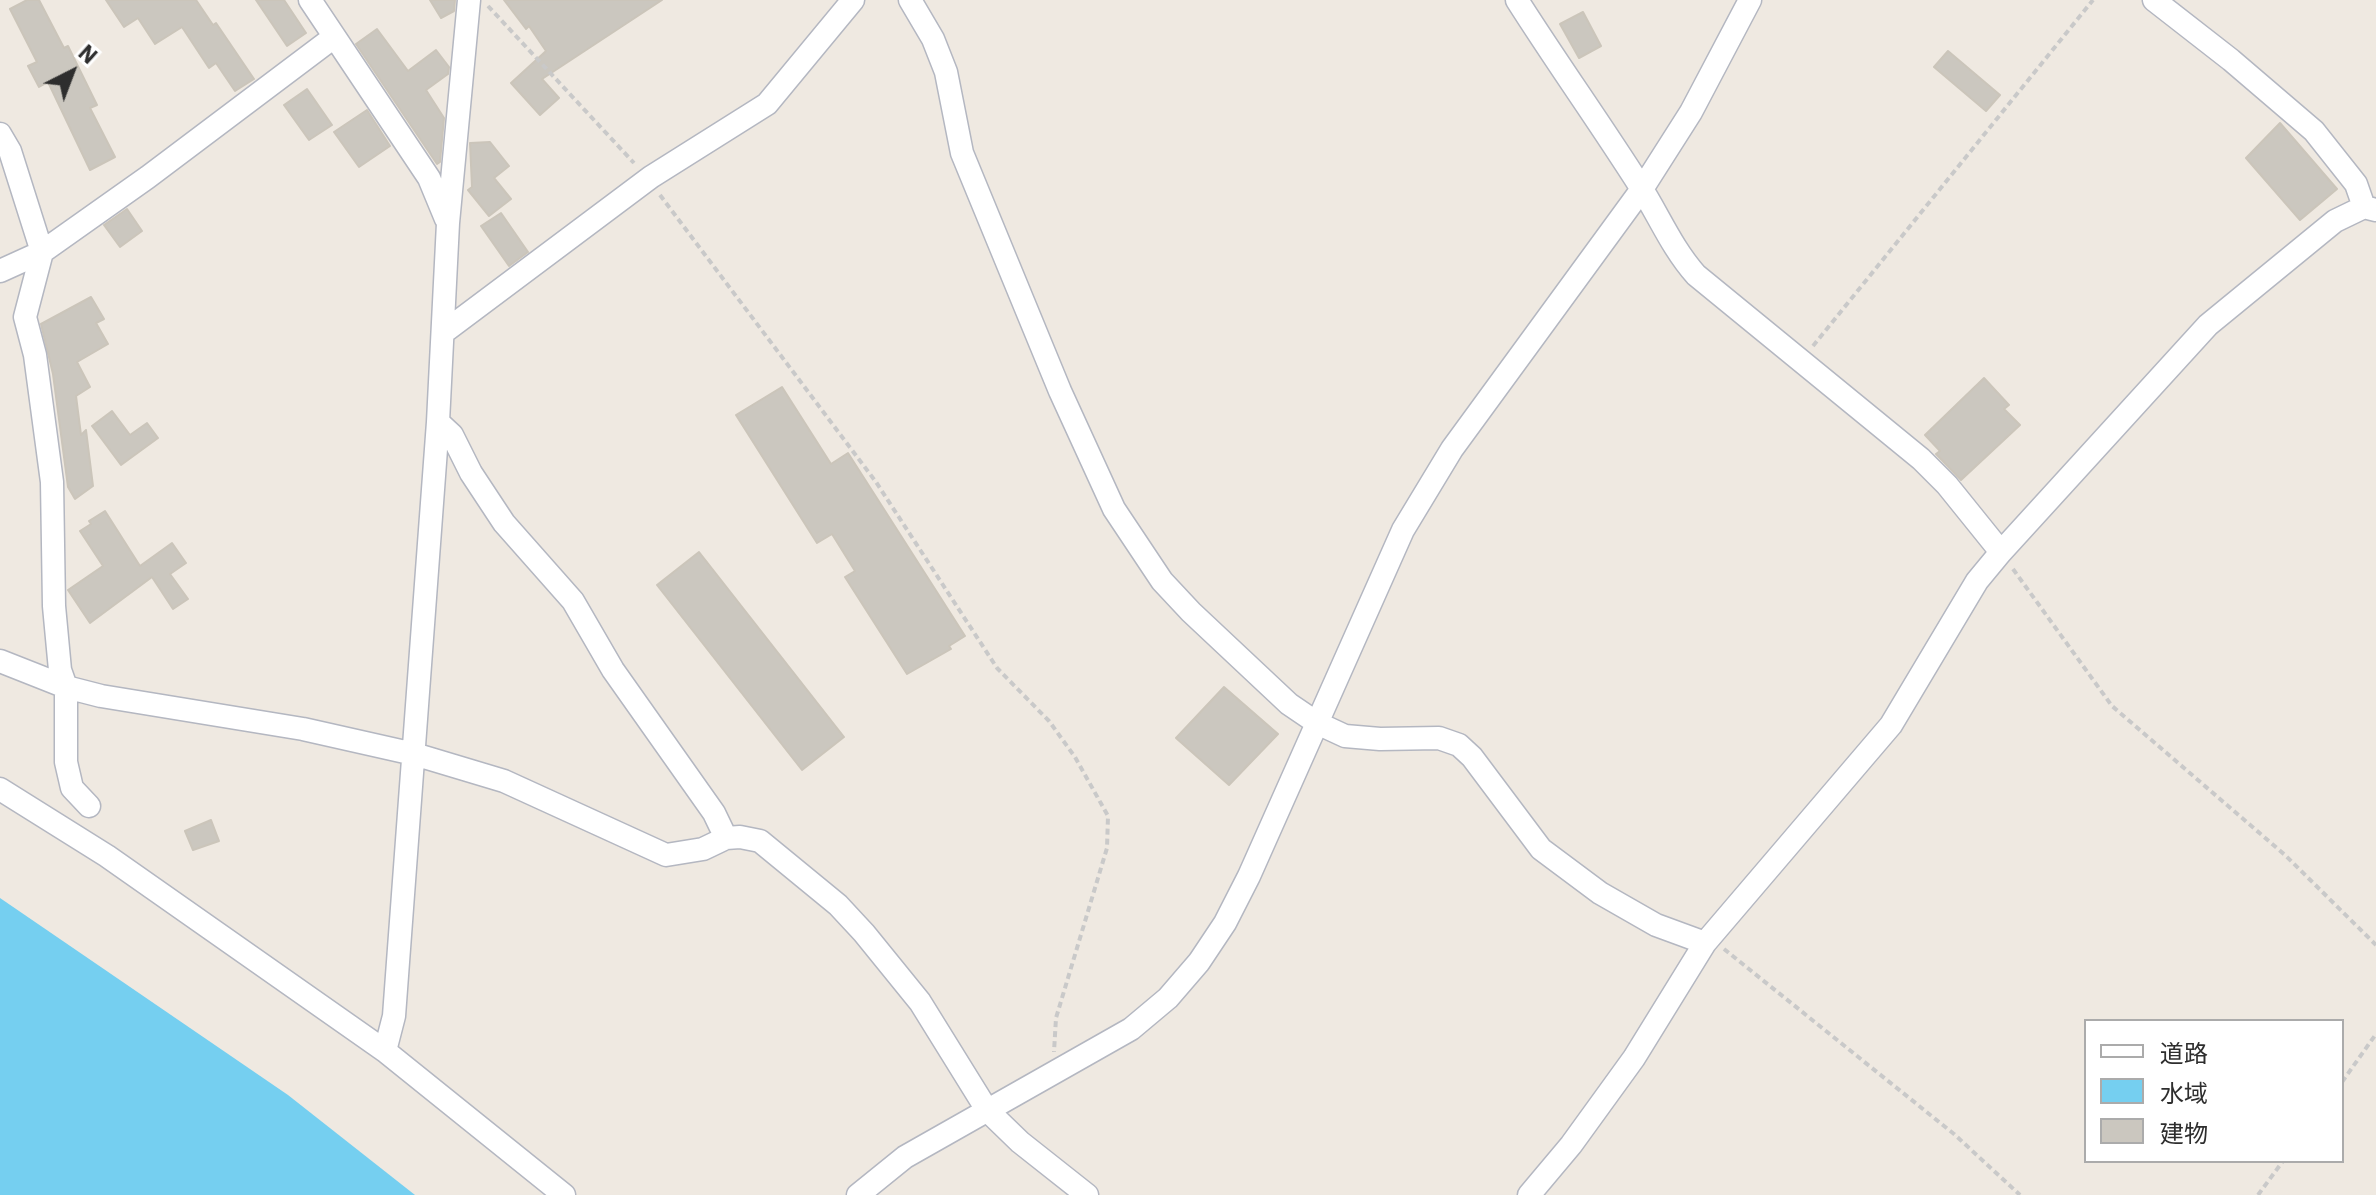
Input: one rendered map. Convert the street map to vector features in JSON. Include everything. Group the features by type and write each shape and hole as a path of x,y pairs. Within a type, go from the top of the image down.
{"street":[{"path":"310,0 429,178 448,223"},
{"path":"385,1051 394,1016 438,422 448,223 469,0"},
{"path":"444,332 649,179 767,104 853,0"},
{"path":"910,0 933,39 946,72 962,153 1060,391 1114,509 1162,581 1289,704 1317,723 1345,736 1439,738 1459,745 1472,757 1541,849 1600,893 1656,925 1708,941"},
{"path":"1517,0 1642,189 1673,246 1696,275 1921,459 1947,485 2001,552"},
{"path":"858,1195 905,1157 1131,1029 1168,998 1199,962 1225,923 1249,876 1403,530 1424,492 1642,189 1691,112 1750,0"},
{"path":"1529,1195 1571,1145 1634,1058 1708,941 1891,725 1963,604 2001,552 2208,325 2315,235 2335,221 2370,209 2356,184 2314,131 2154,0"},
{"path":"0,271 42,252 148,177 334,37"},
{"path":"0,134 10,151 42,252 25,317 35,355 52,482 54,606 60,670 66,687 68,777 72,788 89,806"},
{"path":"438,422 452,435 471,473 504,523 573,601 613,670 714,813 726,838"},
{"path":"0,661 66,687 148,705 303,729 414,754 504,781 666,855 703,849 726,838 760,841 838,905 920,1002 987,1110 1020,1142 1087,1195"},
{"path":"0,789 107,856 385,1051 564,1195"}],"path":[{"path":"482,0 649,179 876,482 997,668 1049,721 1108,816 1107,848 1056,1018 1053,1046 1060,1069"},
{"path":"1801,360 2093,0"},
{"path":"2001,552 2112,706 2285,855 2376,945"},
{"path":"1708,941 1954,1134 2020,1195"},
{"path":"2344,1079 2376,1034"},
{"path":"2258,1195 2282,1163"}],"water":[{"path":"0,898 288,1095 415,1195 0,1195"}],"building":[{"path":"27,0 39,0 64,48 68,46 97,105 90,108 115,157 90,170 48,82 39,87 28,66 37,62 10,9"},
{"path":"106,0 196,0 213,25 216,23 254,79 235,91 216,63 209,68 182,27 155,44 138,18 124,27"},
{"path":"256,0 284,0 306,33 287,46"},
{"path":"430,0 455,0 454,11 441,18"},
{"path":"504,0 662,0 542,79 559,98 540,115 511,83 546,51 529,26 526,29"},
{"path":"1583,12 1601,46 1579,58 1560,24"},
{"path":"377,29 408,71 436,50 449,67 448,74 426,90 444,118 440,162 437,164 356,44"},
{"path":"1948,51 2000,95 1986,111 1934,67"},
{"path":"307,89 332,125 309,140 284,105"},
{"path":"367,110 390,146 359,167 334,132"},
{"path":"2280,123 2337,189 2300,220 2246,158"},
{"path":"490,142 509,166 494,178 511,199 489,216 468,190 472,187 470,143"},
{"path":"127,209 142,231 120,247 104,225"},
{"path":"501,213 528,252 509,266 481,226"},
{"path":"91,297 104,319 96,323 108,344 77,362 90,387 76,396 81,435 86,430 93,486 75,499 68,487 53,374 41,324"},
{"path":"1984,378 2009,405 2004,409 2020,425 1961,480 1936,454 1940,451 1925,435"},
{"path":"782,387 831,464 848,453 965,636 949,646 951,649 907,674 845,577 855,571 832,534 817,543 736,415"},
{"path":"112,411 130,435 147,423 158,438 121,465 92,426"},
{"path":"105,511 140,566 172,543 186,563 170,574 188,599 173,609 152,577 90,623 68,590 103,566 80,531"},
{"path":"699,552 844,737 802,770 657,585"},
{"path":"1224,687 1278,734 1229,785 1176,738"},
{"path":"211,820 219,841 193,850 185,831"}]}
